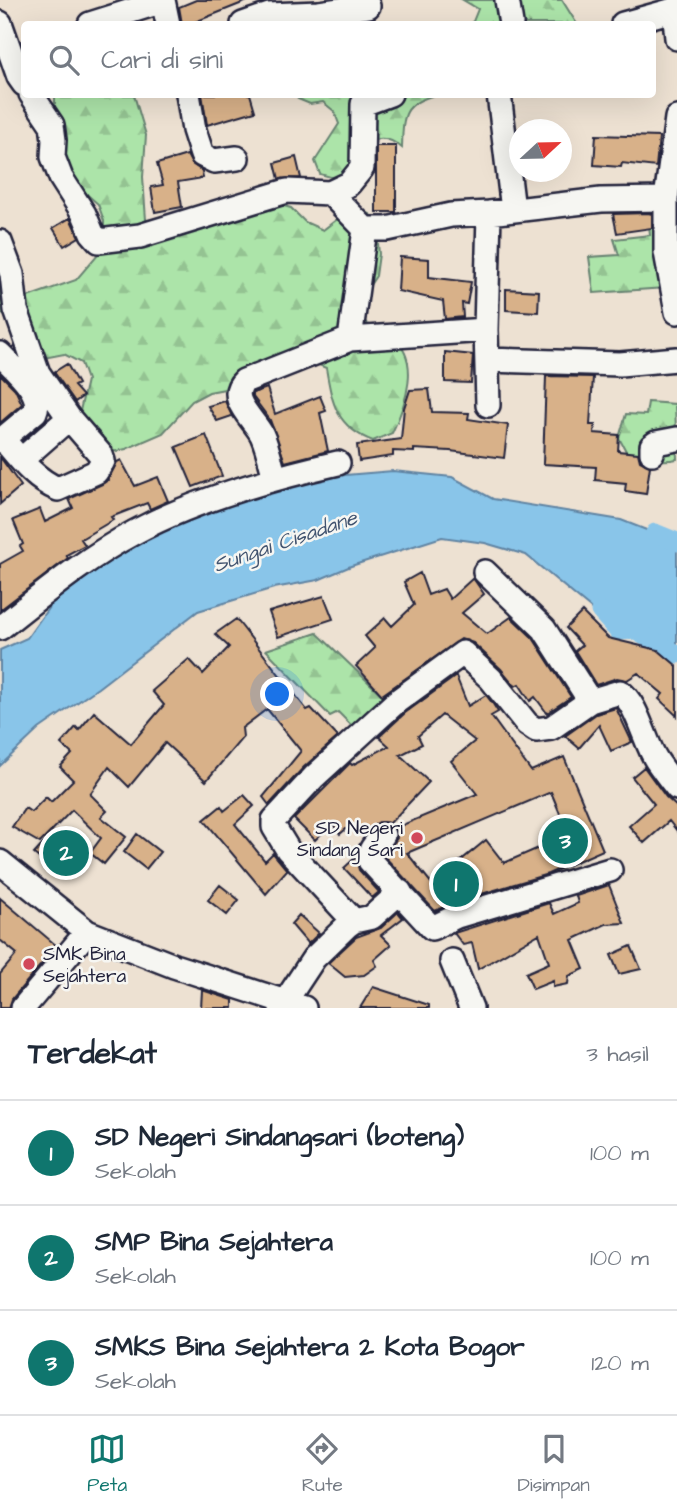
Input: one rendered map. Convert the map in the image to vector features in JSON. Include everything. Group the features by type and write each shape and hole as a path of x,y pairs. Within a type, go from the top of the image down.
{"street":[{"path":"507,0 510,21"},
{"path":"100,21 163,1 168,21"},
{"path":"634,21 676,9 677,38"},
{"path":"252,21 269,15 371,10"},
{"path":"0,23 19,74"},
{"path":"35,98 52,125 53,157 61,178 81,207 92,233 99,241 140,236 287,191 330,193 349,184 362,168 360,99"},
{"path":"189,98 202,155 214,161 237,158"},
{"path":"499,98 513,210"},
{"path":"677,118 666,199 667,252 677,312"},
{"path":"330,193 365,229 387,229 451,215 601,200 666,199"},
{"path":"488,405 486,330 489,213"},
{"path":"350,339 365,229"},
{"path":"0,242 12,274 16,310 38,373 69,418 101,454 103,461 96,472 58,489 47,484 1,440 35,412 38,405 30,387 0,354"},
{"path":"275,479 262,436 241,405 238,393 244,381 350,339 486,330"},
{"path":"488,360 620,364 677,359"},
{"path":"21,460 69,418"},
{"path":"652,453 652,446 656,443 677,439"},
{"path":"0,628 77,568 135,531 174,514 275,479 338,463"},
{"path":"485,572 544,629 590,701"},
{"path":"355,921 288,850 274,827 274,820 314,777 396,702 463,653 491,679 527,724 536,730 551,728 590,701 614,692 625,695 656,760 677,788"},
{"path":"383,835 371,849 368,855 370,861 432,928 457,916 610,870"},
{"path":"0,862 87,932 174,966 290,1006 314,958 355,921 372,917 400,892"},
{"path":"23,1008 87,932"},
{"path":"452,961 471,1008"}],"green space":[{"path":"463,0 562,0 575,21 473,21 478,9"},
{"path":"55,98 135,98 146,135 143,177 146,220 220,213 273,203 291,208 305,222 323,230 353,207 370,214 377,233 379,254 376,276 364,294 359,315 373,329 391,337 401,346 409,369 406,396 392,433 373,441 351,429 343,421 334,403 326,368 305,359 251,384 209,392 192,401 163,433 126,449 112,452 95,444 83,425 80,411 87,380 81,363 64,354 44,358 9,318 0,313 0,265 25,298 76,280 104,247 104,221 98,204 66,176 55,119"},
{"path":"427,98 410,107 406,113 402,148 384,139 367,143 354,149 346,173 334,178 320,174 315,161 339,124 334,111 323,102 310,104 298,99"},
{"path":"648,213 659,213 665,288 594,293 589,257 619,255 614,239 650,235"},
{"path":"648,402 675,404 677,459 657,460 627,453 619,438 626,414 646,415"},
{"path":"317,633 386,699 356,730 338,712 330,716 266,650"}],"water":[{"name":"Sungai Cisadane","path":"393,471 452,477 493,499 621,520 677,542 677,654 634,630 618,631 526,555 485,543 442,537 351,566 318,580 274,588 198,611 98,688 39,729 0,766 0,650 27,638 59,593 147,536 199,515 279,488 345,475"}],"building":[{"path":"196,0 250,0 198,21 181,21 179,7"},
{"path":"203,98 251,98 255,111 207,125"},
{"path":"596,135 659,137 656,167 622,163 621,167 594,165"},
{"path":"376,146 396,146 396,212 376,212"},
{"path":"187,155 192,164 202,171 203,178 178,182 182,207 155,212 151,187 163,185 157,164"},
{"path":"296,157 301,178 279,179 275,163"},
{"path":"613,214 652,214 652,228 617,233"},
{"path":"70,218 79,237 64,246 53,228"},
{"path":"400,257 429,259 429,277 471,282 467,304 462,303 463,317 445,319 443,301 398,291"},
{"path":"506,289 539,291 538,312 506,310"},
{"path":"445,352 473,355 471,383 445,382"},
{"path":"67,364 78,384 74,386 83,396 75,402 54,372"},
{"path":"0,374 15,389 22,404 0,423"},
{"path":"546,376 593,377 590,425 595,425 594,433 619,435 618,451 638,453 640,461 650,466 646,494 625,491 626,483 595,480 596,467 543,464"},
{"path":"267,388 275,414 320,396 326,411 320,413 328,451 285,462 270,420 253,397 253,393"},
{"path":"429,389 432,412 469,413 468,419 508,425 504,458 414,449 414,452 393,451 393,456 359,461 357,445 401,439 404,408 410,390"},
{"path":"225,401 232,416 217,421 208,406"},
{"path":"206,435 222,476 193,487 176,447"},
{"path":"0,457 21,486 0,504"},
{"path":"121,460 135,486 158,477 168,501 150,509 147,503 111,517 113,520 81,539 85,545 66,555 68,558 0,610 0,564 23,551 20,546 23,544 13,520 40,509 45,522 73,508 69,499 108,480 117,462"},
{"path":"420,573 428,595 444,589 450,599 473,578 484,594 462,613 487,634 511,617 533,638 571,697 547,713 535,697 530,701 519,684 515,686 473,643 461,639 382,695 356,666 375,648 365,636 385,618 392,626 414,605 404,582"},
{"path":"324,596 333,619 278,637 269,612"},
{"path":"582,612 608,638 658,650 677,666 677,716 659,699 663,694 638,673 627,680 617,678 596,685 575,651 582,645 566,628"},
{"path":"236,619 307,710 311,708 338,737 304,767 269,805 263,797 301,751 267,709 242,728 243,737 206,781 165,743 129,787 109,767 90,794 107,811 101,817 126,837 104,864 90,853 101,838 72,810 40,843 12,827 25,808 31,812 46,797 51,802 73,780 60,767 72,754 61,744 76,727 79,730 94,712 131,744 164,705 152,691 189,659 203,674 229,647 215,634"},
{"path":"456,676 468,706 486,695 498,712 491,716 531,771 564,757 603,850 548,874 478,895 471,887 450,904 435,911 384,856 397,838 395,828 477,794 451,761 475,741 442,715 418,736 422,744 400,755 429,782 390,823 379,822 370,828 346,829 340,834 332,823 315,840 294,819 350,763 352,765 389,746 379,737 405,713","holes":["551,792 569,835 504,863 486,840 432,884 407,853"]},
{"path":"616,708 632,742 611,751 599,725 579,748 565,736 596,714"},
{"path":"644,767 666,797 677,807 677,831 669,821 644,843 629,826 654,804 632,777"},
{"path":"244,795 254,806 235,824 265,861 273,853 287,870 266,894 204,820 221,806 224,811"},
{"path":"137,834 160,852 146,869 124,852"},
{"path":"45,842 64,858 54,870 34,854"},
{"path":"356,857 359,870 379,892 372,898 344,868"},
{"path":"220,885 239,900 227,915 208,900"},
{"path":"609,885 624,923 606,924 572,940 584,969 569,976 568,984 553,987 553,981 533,989 526,973 549,963 539,934 478,969 472,943 463,945 454,933 549,903 554,914 578,903 576,896"},
{"name":"SMK Bina Sejahtera","path":"0,898 57,946 12,999 9,1008 0,1008 0,974 17,954 0,940"},
{"path":"398,912 403,918 381,935 391,945 374,960 377,966 364,975 345,977 328,963 356,937 381,928"},
{"path":"299,915 319,933 308,944 291,924"},
{"path":"631,946 641,969 619,974 611,955"},
{"path":"373,987 429,1005 429,1008 360,1008"},
{"path":"202,990 233,1000 233,1008 201,1008"}],"waterway":[{"path":"655,533 677,542"},
{"path":"600,611 618,631 634,630 677,654"}],"place":[{"name":"SD Negeri Sindang Sari","path":"417,838"},
{"name":"SMKS Bina Sejahtera 2 Kota Bogor","path":"565,841"},
{"name":"SMP Bina Sejahtera","path":"66,853"},
{"name":"SD Negeri Sindangsari (boteng)","path":"456,884"},
{"name":"SMK Bina Sejahtera","path":"29,964"}]}
